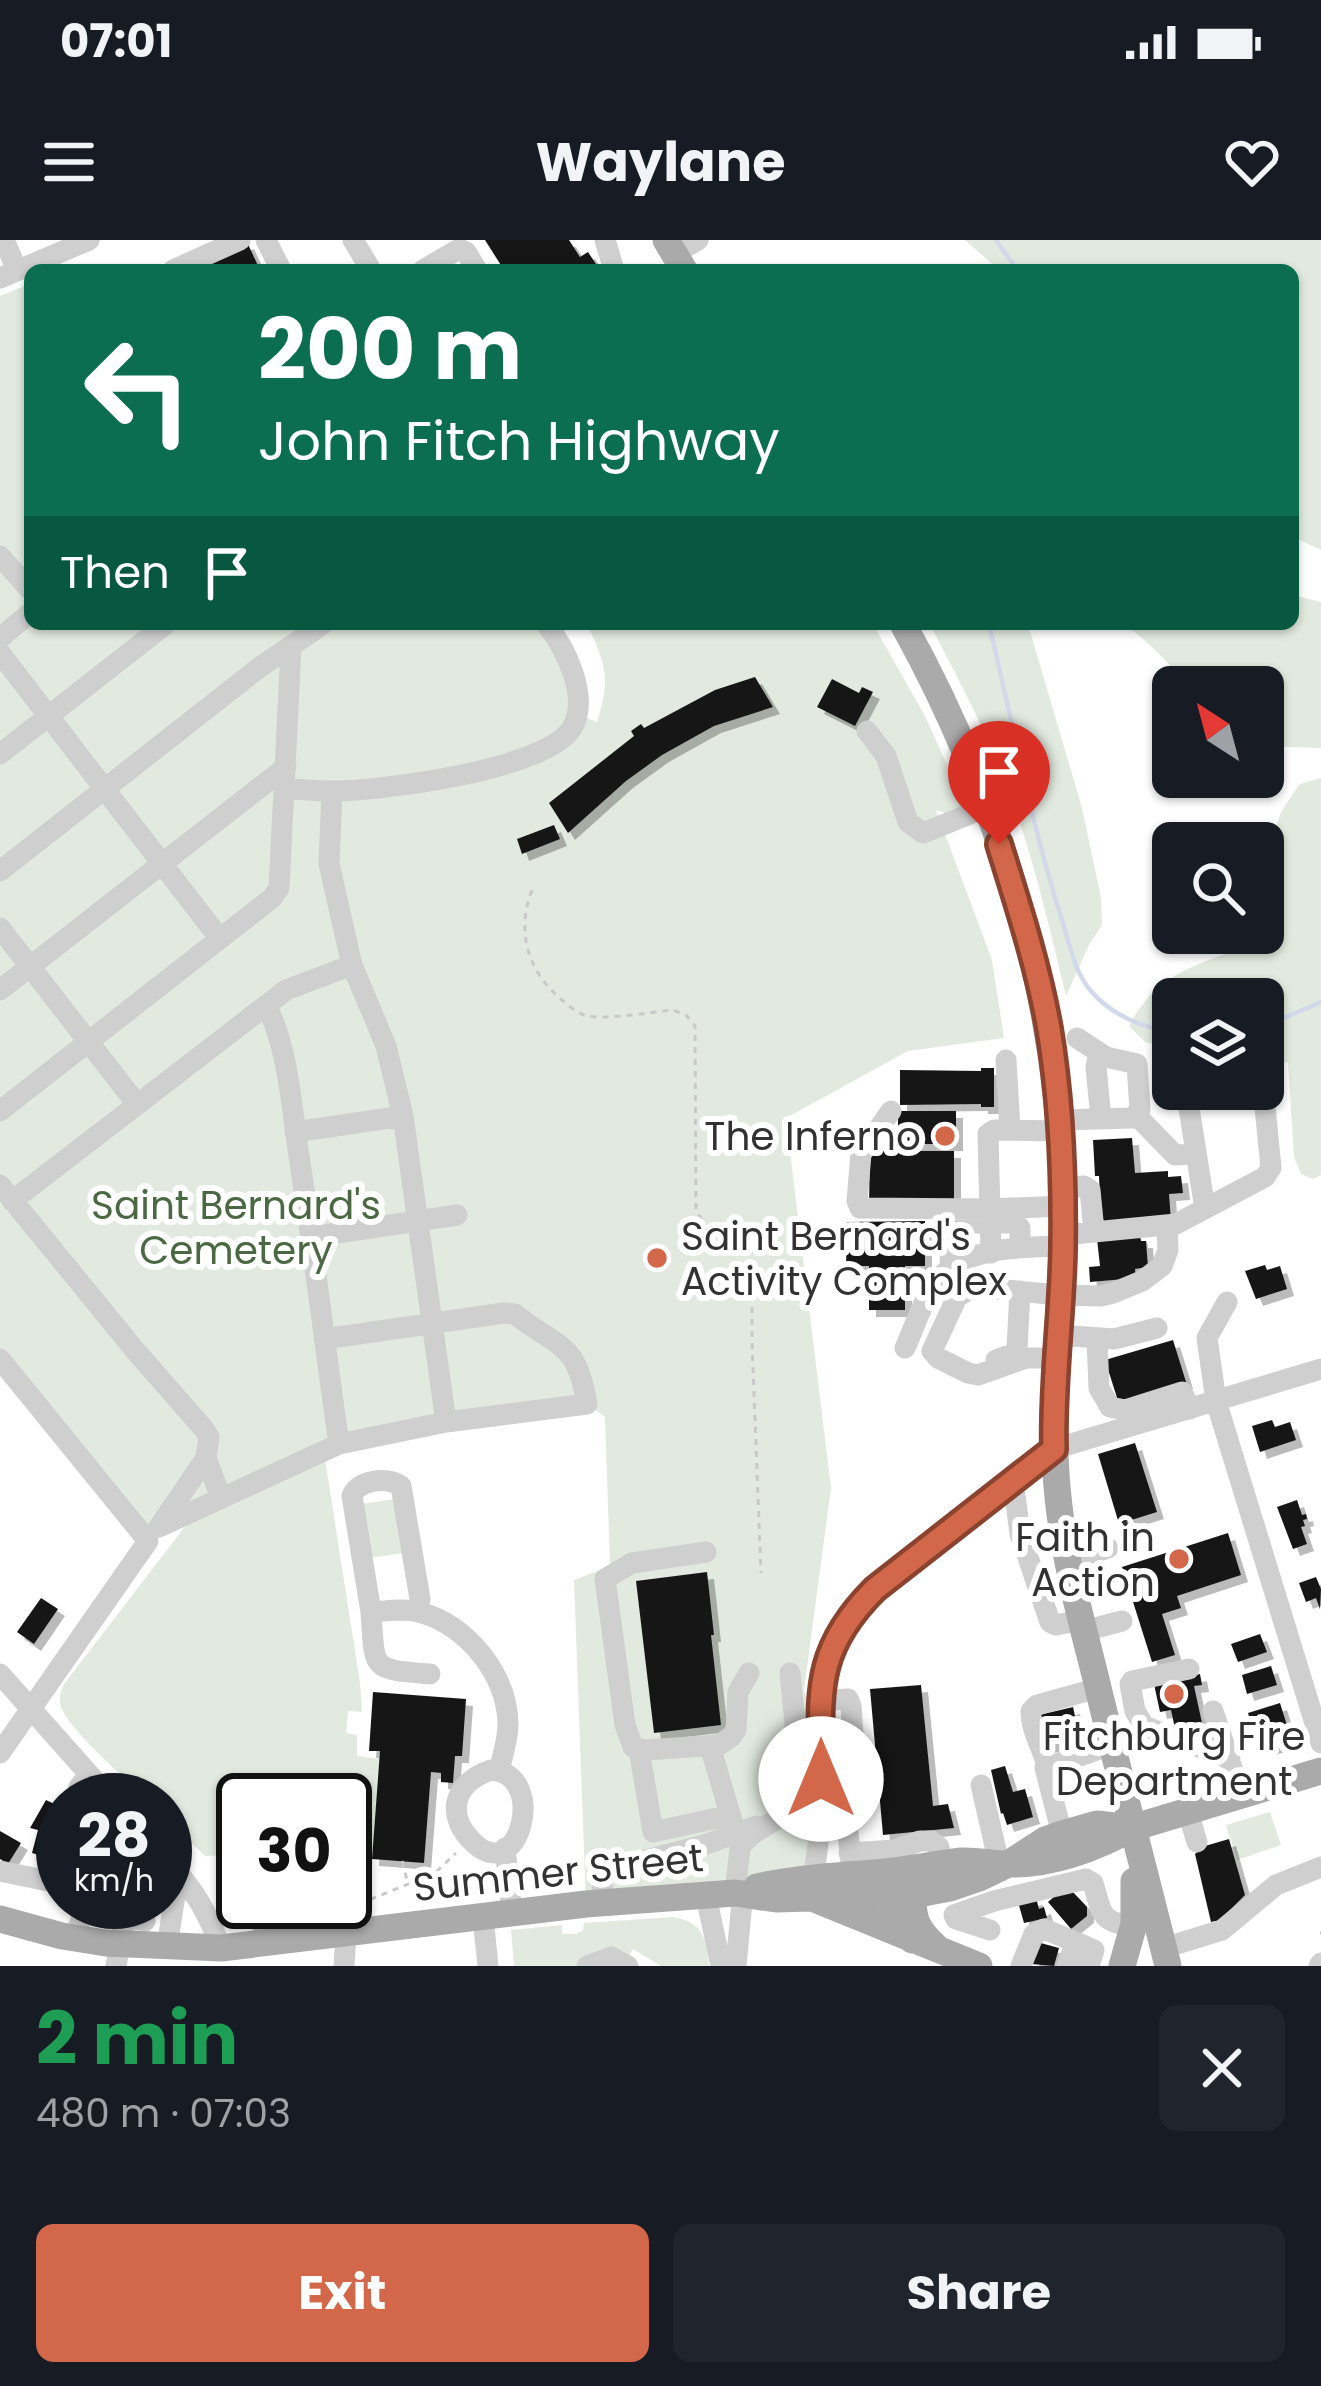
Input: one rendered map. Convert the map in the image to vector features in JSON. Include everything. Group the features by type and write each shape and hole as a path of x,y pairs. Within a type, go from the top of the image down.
{"main road":[{"path":"906,630 934,681 987,807 1022,917 1048,1029 1063,1219 1054,1449 1058,1501 1069,1566 1166,1957"},
{"path":"977,1965 924,1944 813,1887 850,1863 950,1888 996,1872 1059,1859 1132,1828 1321,1771"},
{"path":"1122,1966 1133,1928 1132,1828"},
{"path":"899,1876 942,1864 996,1872"},
{"path":"899,1876 924,1944"},
{"name":"Summer Street","path":"0,1919 74,1938 117,1955 167,1947 221,1948 604,1903 740,1893 776,1899 813,1887 899,1876"}],"street":[{"path":"4,240 9,274"},
{"path":"49,264 89,240"},
{"path":"186,264 240,240"},
{"path":"433,264 458,249 473,264"},
{"path":"0,556 24,583"},
{"path":"0,638 24,619"},
{"path":"0,754 158,630"},
{"path":"0,871 314,630"},
{"path":"0,990 160,863 285,778 332,791 401,785 546,750 572,728 579,702 563,650 551,630"},
{"path":"0,1111 279,888 291,648"},
{"path":"0,652 220,939"},
{"path":"867,731 886,756 915,830 923,833 987,807"},
{"path":"332,791 328,864 352,965 386,1046 403,1116 446,1422"},
{"path":"0,928 136,1102"},
{"path":"0,1753 206,1458 209,1436 6,1193 266,1005 298,984 352,965"},
{"path":"266,1005 283,1056 339,1444"},
{"path":"991,1253 988,1134 1132,1118 1140,1110 1137,1064 1106,1057 1077,1037"},
{"path":"1099,1053 1101,1119"},
{"path":"1006,1060 1010,1130"},
{"path":"1189,1110 1204,1209"},
{"path":"891,1111 861,1154 860,1208 1063,1219 1094,1232 1168,1226 1265,1177 1270,1171 1265,1110"},
{"path":"1136,1115 1175,1155 1196,1154"},
{"path":"295,1132 403,1116"},
{"path":"905,1348 934,1287 950,1269 964,1261 1020,1248 1063,1219 1084,1186 1090,1190 1094,1232"},
{"path":"311,1237 457,1215"},
{"path":"950,1269 953,1226 958,1223 989,1216 1019,1225 1020,1248"},
{"path":"1157,1328 1124,1338 1057,1346 991,1372 972,1374 933,1353 957,1297 969,1288 1107,1295 1162,1266 1168,1226"},
{"path":"984,1288 968,1294 945,1337 948,1351 974,1361 990,1362 1016,1351 1024,1291"},
{"path":"1024,1291 1024,1359"},
{"path":"1227,1302 1207,1338 1216,1401 1321,1743"},
{"path":"153,1534 339,1444 446,1422 587,1404 572,1354 515,1314 324,1339"},
{"path":"1096,1339 1102,1397 1127,1419"},
{"path":"0,1359 153,1534"},
{"path":"813,1887 821,1808 820,1701 825,1664 850,1616 875,1589 1054,1449 1127,1419 1190,1409 1321,1369"},
{"path":"206,1458 221,1498"},
{"path":"418,1612 420,1599 402,1491 398,1483 388,1480 360,1485 352,1491 377,1664 385,1670 430,1674"},
{"path":"1013,1480 1020,1534 1053,1624 1122,1622"},
{"path":"1035,1580 1108,1548"},
{"path":"706,1552 632,1563 605,1579 626,1733 633,1747 725,1742 736,1730 737,1695 749,1673"},
{"path":"371,1612 418,1612 476,1647 500,1686 508,1727 500,1770"},
{"path":"1189,1669 1132,1681 1142,1724 1230,1759"},
{"path":"604,1903 604,1874 610,1869 747,1836 791,1806 797,1789 790,1672"},
{"path":"0,1674 87,1773"},
{"path":"1133,1928 1104,1917 1091,1881 1059,1859 1047,1766 1035,1738 1031,1711 1037,1705 1157,1696"},
{"path":"820,1701 850,1702 857,1792 847,1819 850,1863"},
{"path":"1213,1711 1241,1795"},
{"path":"1047,1766 1112,1745"},
{"path":"710,1746 736,1838 740,1893 736,1966"},
{"path":"639,1749 653,1832 736,1838"},
{"path":"500,1770 518,1787 523,1817 518,1837 506,1848 486,1852 469,1838 458,1819 460,1793 470,1779 500,1770"},
{"path":"977,1965 990,1930 996,1872 981,1786"},
{"path":"1188,1811 1197,1842"},
{"path":"488,1966 506,1848"},
{"path":"990,1930 954,1915 996,1872 1059,1859"},
{"path":"1166,1957 1222,1930 1276,1885 1321,1868"},
{"path":"0,1870 36,1878"},
{"path":"192,1890 221,1948"},
{"path":"706,1896 721,1966"},
{"path":"74,1938 78,1929"},
{"path":"167,1947 170,1929"},
{"path":"1021,1966 1040,1929 1094,1950 1090,1966"},
{"path":"333,1936 344,1966"},
{"path":"1066,1966 1076,1942"},
{"path":"587,1966 611,1957 628,1966"}],"path":[{"path":"532,890 524,919 526,948 540,978 569,1006 594,1017 673,1010 686,1015 695,1026 696,1211 706,1225 744,1245 752,1262 761,1573"},
{"path":"333,1936 326,1921 333,1915 435,1873 469,1838"},
{"path":"402,1861 408,1882"}],"green space":[{"path":"965,240 1321,240 1321,550 1299,540 1299,264 992,264"},
{"name":"Saint Bernard's Cemetery","path":"24,286 24,630 548,630 577,714 597,722 604,672 590,630 876,630 925,716 962,798 960,810 952,815 936,810 992,960 1004,1038 908,1051 786,1118 831,1488 804,1690 817,1736 811,1898 586,1904 574,1580 610,1566 605,1417 587,1404 339,1444 148,1541 0,1359 0,296"},
{"path":"1299,596 1321,602 1321,748 1284,747 1284,666 1169,666 1132,630 1299,630"},
{"path":"933,630 1030,630 1082,808 1101,898 1102,925 1066,996 1035,873 984,733"},
{"path":"1321,778 1321,1175 1313,1179 1301,1174 1294,1157 1288,1063 1284,1063 1284,978 1172,978 1225,954 1284,954 1284,822 1278,822 1300,784"},
{"path":"1152,994 1152,1044 1129,1026"},
{"path":"325,1459 360,1683 362,1712 348,1711 346,1733 357,1735 357,1756 380,1759 372,1859 372,1773 216,1773 216,1855 205,1856 192,1843 192,1773 120,1773 64,1713 60,1703 64,1684 187,1524"},
{"path":"395,1499 403,1553 369,1558 361,1504"},
{"path":"1270,1812 1281,1845 1237,1860 1226,1825"},
{"path":"673,1917 702,1933 709,1966 661,1966 633,1949 627,1959 579,1966 514,1966 511,1930 562,1925 562,1934 576,1934 584,1923"}],"building":[{"path":"485,240 569,240 580,257 588,252 596,264 500,264"},
{"path":"247,242 257,264 199,264"},
{"path":"755,677 773,707 714,726 662,755 568,833 549,803 634,736 631,731 715,690"},
{"path":"832,679 859,693 862,687 873,692 855,726 817,707"},
{"path":"554,825 560,839 522,854 517,839"},
{"path":"994,1068 994,1107 900,1105 900,1070"},
{"path":"898,1111 956,1111 956,1144 898,1144"},
{"path":"1132,1138 1135,1173 1168,1171 1168,1177 1181,1176 1183,1193 1169,1194 1171,1221 1101,1226 1093,1140"},
{"path":"870,1151 954,1151 954,1203 869,1203"},
{"path":"925,1221 925,1266 905,1266 905,1310 869,1310 869,1266 846,1266 847,1222"},
{"path":"1140,1235 1146,1241 1148,1267 1135,1269 1136,1278 1090,1282 1089,1267 1100,1266 1097,1239"},
{"path":"1265,1265 1267,1270 1280,1266 1287,1289 1256,1299 1245,1271"},
{"path":"1173,1340 1186,1382 1119,1404 1105,1360"},
{"path":"1272,1420 1275,1427 1290,1422 1296,1440 1260,1452 1252,1426"},
{"path":"1135,1443 1157,1512 1120,1527 1098,1454"},
{"path":"1297,1500 1302,1515 1306,1514 1301,1527 1307,1544 1293,1549 1277,1507"},
{"path":"1228,1533 1241,1575 1177,1596 1181,1608 1162,1614 1175,1655 1152,1662 1122,1567"},
{"path":"707,1572 721,1725 654,1733 636,1581"},
{"path":"1316,1577 1320,1609 1316,1598 1306,1602 1299,1583"},
{"path":"41,1598 58,1609 34,1644 17,1632"},
{"path":"1260,1634 1267,1652 1238,1662 1231,1644"},
{"path":"1271,1666 1277,1685 1247,1694 1242,1675"},
{"path":"1200,1674 1202,1685 1194,1686 1202,1723 1194,1725 1196,1734 1177,1738 1171,1710 1160,1712 1154,1684"},
{"path":"921,1685 933,1806 948,1804 954,1828 883,1835 870,1689"},
{"path":"373,1692 466,1699 462,1756 455,1756 453,1783 441,1782 441,1773 431,1772 424,1863 372,1859 380,1751 369,1751"},
{"path":"1280,1703 1290,1735 1286,1742 1266,1749 1257,1742 1248,1713"},
{"path":"1073,1707 1080,1739 1046,1746 1039,1715"},
{"path":"1005,1766 1013,1792 1025,1789 1033,1817 1007,1825 991,1770"},
{"path":"0,1831 21,1843 8,1864 0,1859"},
{"path":"1229,1839 1245,1895 1220,1920 1211,1922 1195,1854"},
{"path":"1064,1888 1087,1907 1087,1916 1071,1929 1048,1902"},
{"path":"1036,1898 1047,1918 1024,1923 1018,1902"},
{"path":"1037,1942 1059,1948 1054,1966 1031,1964"}],"waterway":[{"path":"996,240 1013,264"},
{"path":"990,630 1041,849 1077,968 1085,984 1108,1007 1152,1027"},
{"path":"1284,1018 1321,1002"}],"place":[{"name":"The Inferno","path":"945,1136"},
{"name":"Saint Bernard's Activity Complex","path":"657,1258"},
{"name":"Faith in Action","path":"1179,1559"},
{"name":"Fitchburg Fire Department","path":"1174,1694"}],"route":[{"path":"821,1779 823,1672 850,1616 875,1589 1054,1449 1063,1246 1060,1130 1048,1029 999,844"}]}
